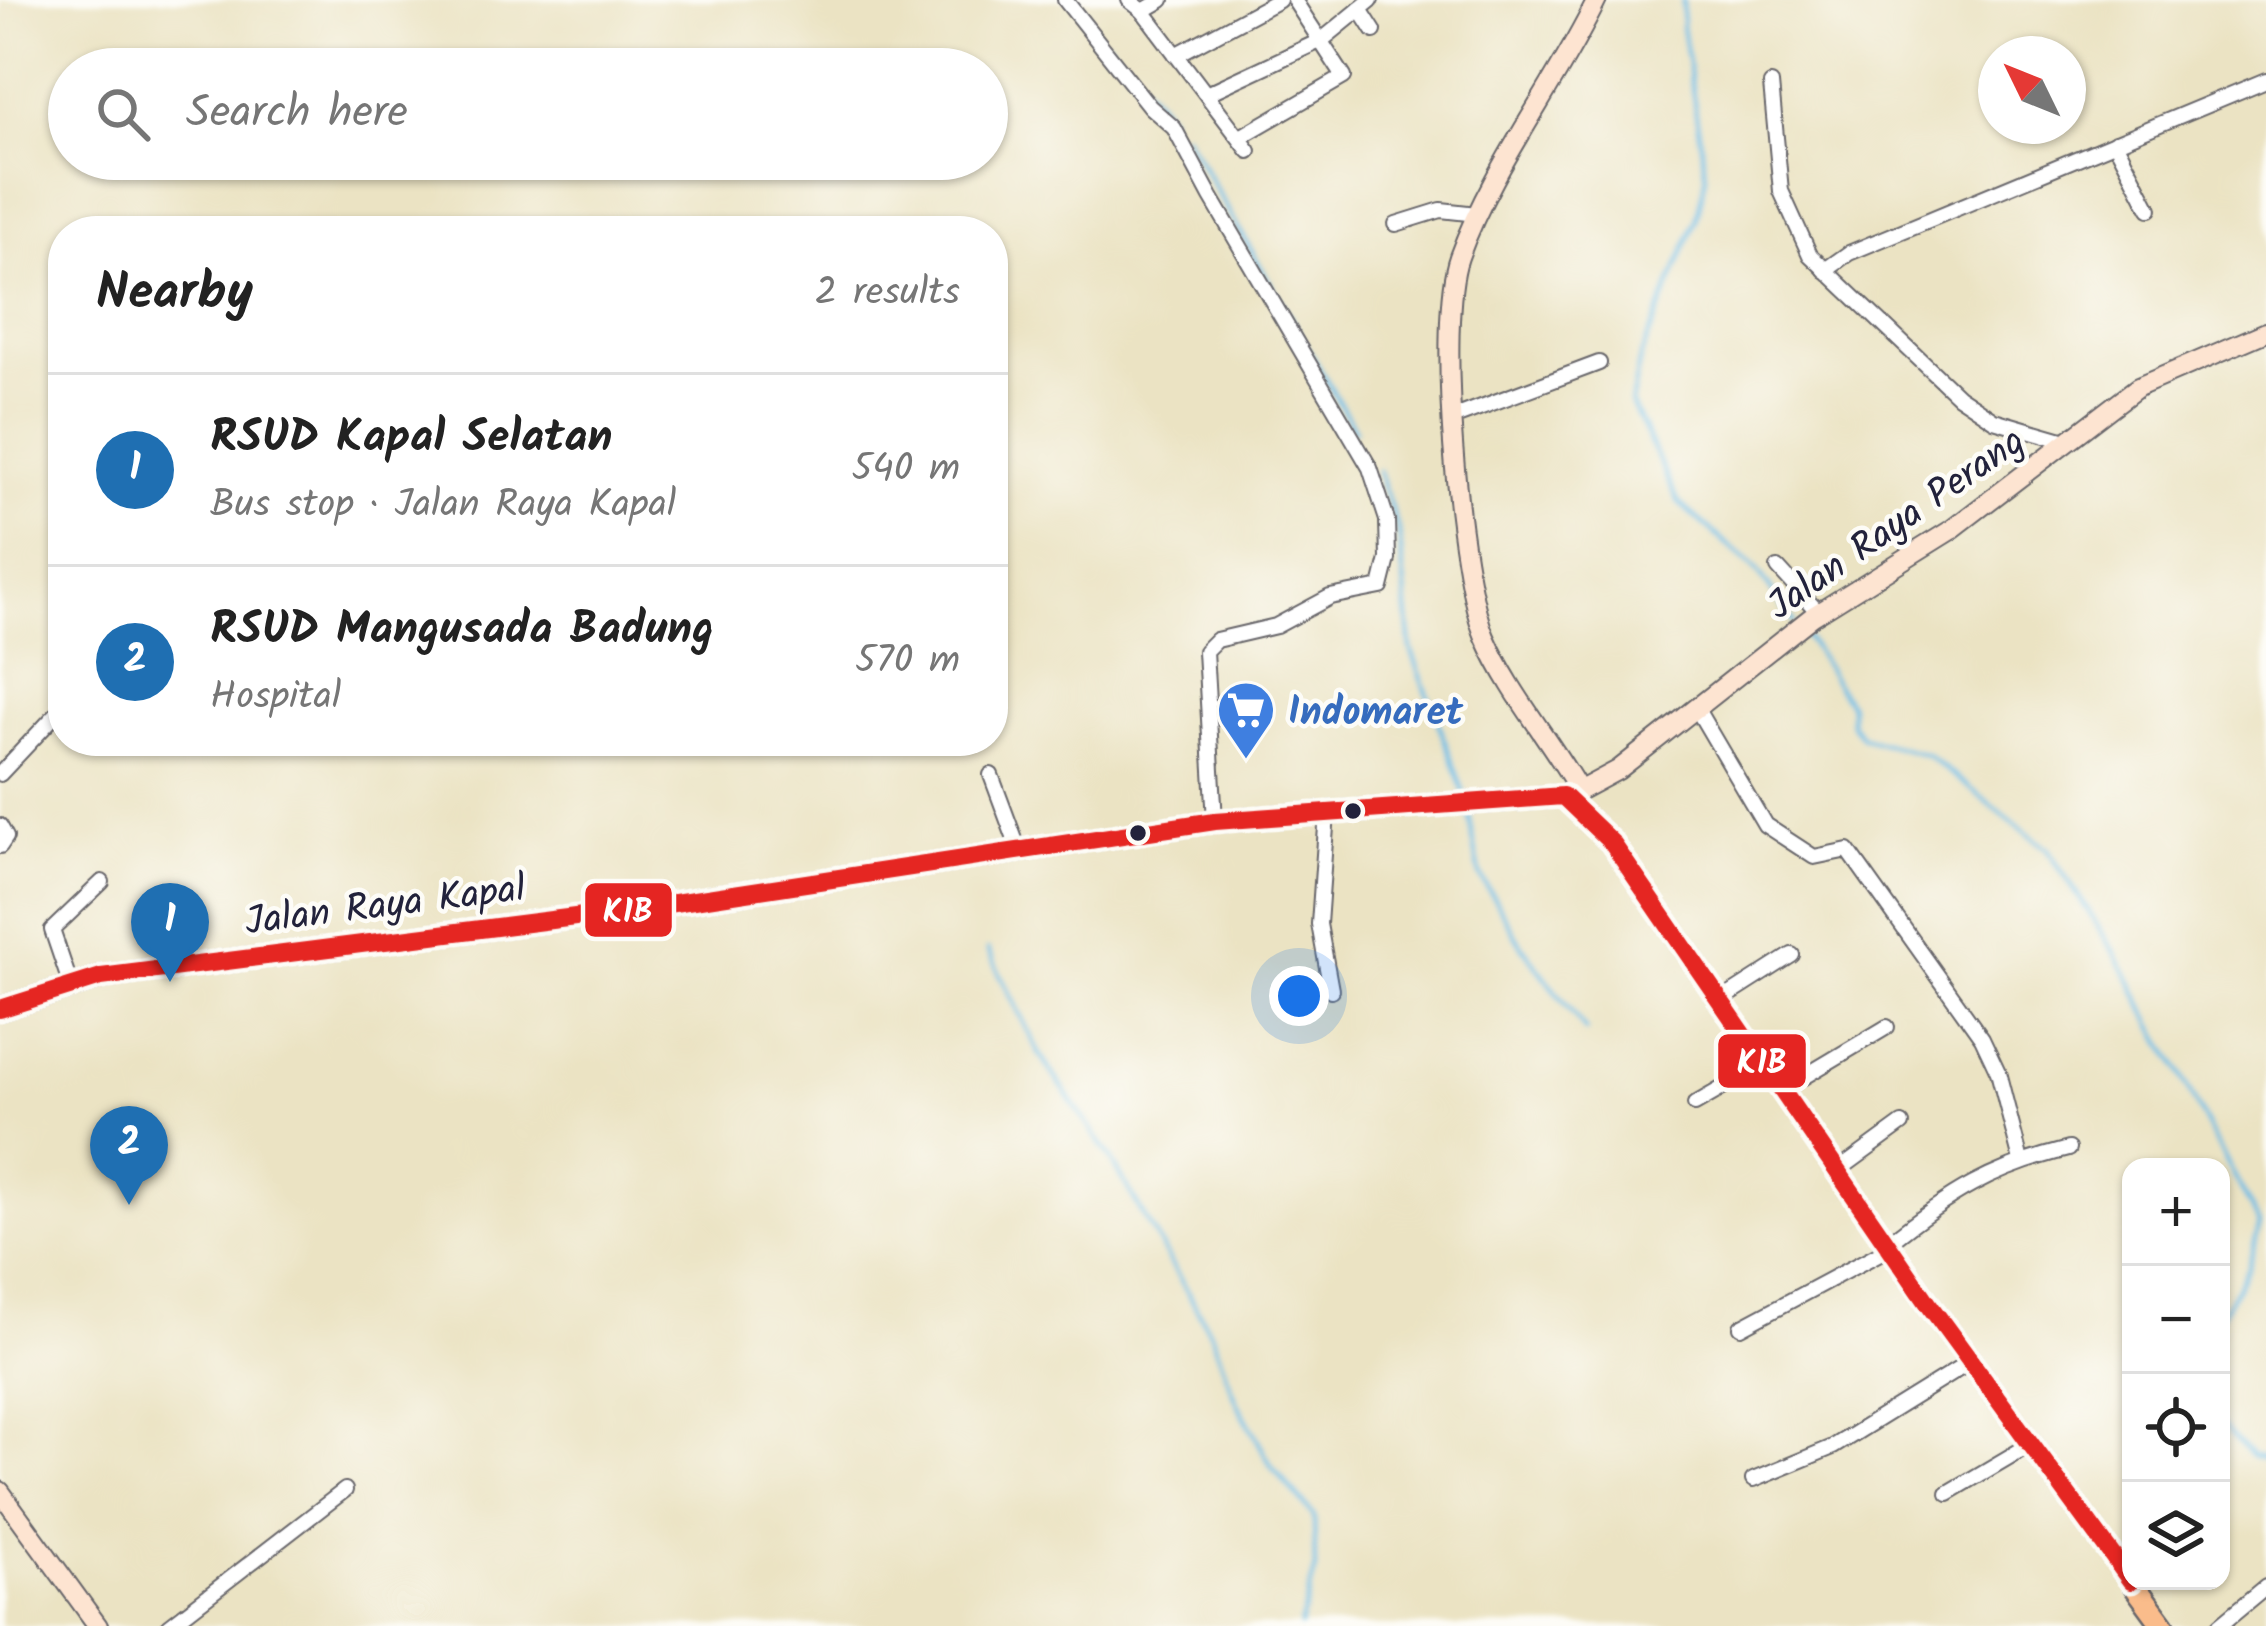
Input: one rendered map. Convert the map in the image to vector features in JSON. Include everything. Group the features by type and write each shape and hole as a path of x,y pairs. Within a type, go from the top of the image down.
{"highway":[{"name":"Jalan Raya Kapal","path":"0,1009 70,983 1020,853 1214,821 1506,796 1575,797"},
{"path":"1575,797 1784,1088 1970,1362 2122,1568"},
{"path":"2138,1590 2164,1626"}],"main road":[{"path":"1575,797 1484,635 1469,578 1453,418 1453,283 1477,214 1598,0"},
{"name":"Jalan Raya Perang","path":"1575,797 1698,711 1815,614 1951,530 2138,387 2266,332"},
{"path":"0,1491 98,1626"}],"street":[{"path":"1065,0 1190,150 1203,184 1370,468 1383,500 1388,559 1381,587 1330,597 1276,626 1209,645 1214,821"},
{"path":"1130,0 1245,144 1342,80 1343,74 1294,0"},
{"path":"1143,11 1162,0"},
{"path":"1176,56 1279,0"},
{"path":"1206,94 1322,40 1365,4 1374,31"},
{"path":"1825,270 1849,254 2266,80"},
{"path":"1771,84 1781,190 1798,239 1958,396 1994,420 2066,441"},
{"path":"2115,142 2150,208"},
{"path":"1396,224 1441,210 1477,214"},
{"path":"1453,418 1599,363"},
{"path":"1778,568 1815,614"},
{"path":"1698,711 1766,825 1814,857 1849,850 1928,955 1998,1072 2021,1161"},
{"path":"0,774 48,723"},
{"path":"992,775 1020,853"},
{"path":"1327,813 1319,924 1331,990"},
{"path":"0,826 6,837 0,846"},
{"path":"70,983 52,929 102,883"},
{"path":"1720,1001 1792,955"},
{"path":"1784,1088 1887,1027"},
{"path":"1695,1104 1766,1064"},
{"path":"1839,1170 1902,1124"},
{"path":"1741,1328 1890,1245 1962,1186 2021,1161 2068,1149"},
{"path":"1753,1480 1833,1447 1970,1362"},
{"path":"1948,1493 2031,1444"},
{"path":"169,1626 345,1490"},
{"path":"2219,1626 2266,1587"}],"waterway":[{"path":"1683,0 1682,27 1706,176 1696,221 1640,358 1631,403 1679,503 1756,569 1794,622"},
{"path":"1107,42 1169,116"},
{"path":"1184,134 1355,430"},
{"path":"1378,471 1399,531 1411,649 1464,793"},
{"path":"1802,631 1850,705 1851,723 1862,737 1927,755 2047,848 2116,954 2260,1224 2248,1268 2230,1299"},
{"path":"1468,810 1480,875 1522,946 1586,1031"},
{"path":"988,950 1040,1055 1110,1157 1212,1335 1237,1402 1272,1467 1314,1516 1315,1571 1300,1626"},
{"path":"2230,1434 2251,1456 2266,1460"}],"transit line":[{"name":"K1B","path":"0,1009 101,977 615,912 1215,821 1563,796 1612,843 1932,1309 2122,1569"}],"place":[{"name":"Indomaret","path":"1246,761"},
{"name":"RSUD Kapal Selatan","path":"170,982"},
{"name":"RSUD Mangusada Badung","path":"129,1205"}]}
